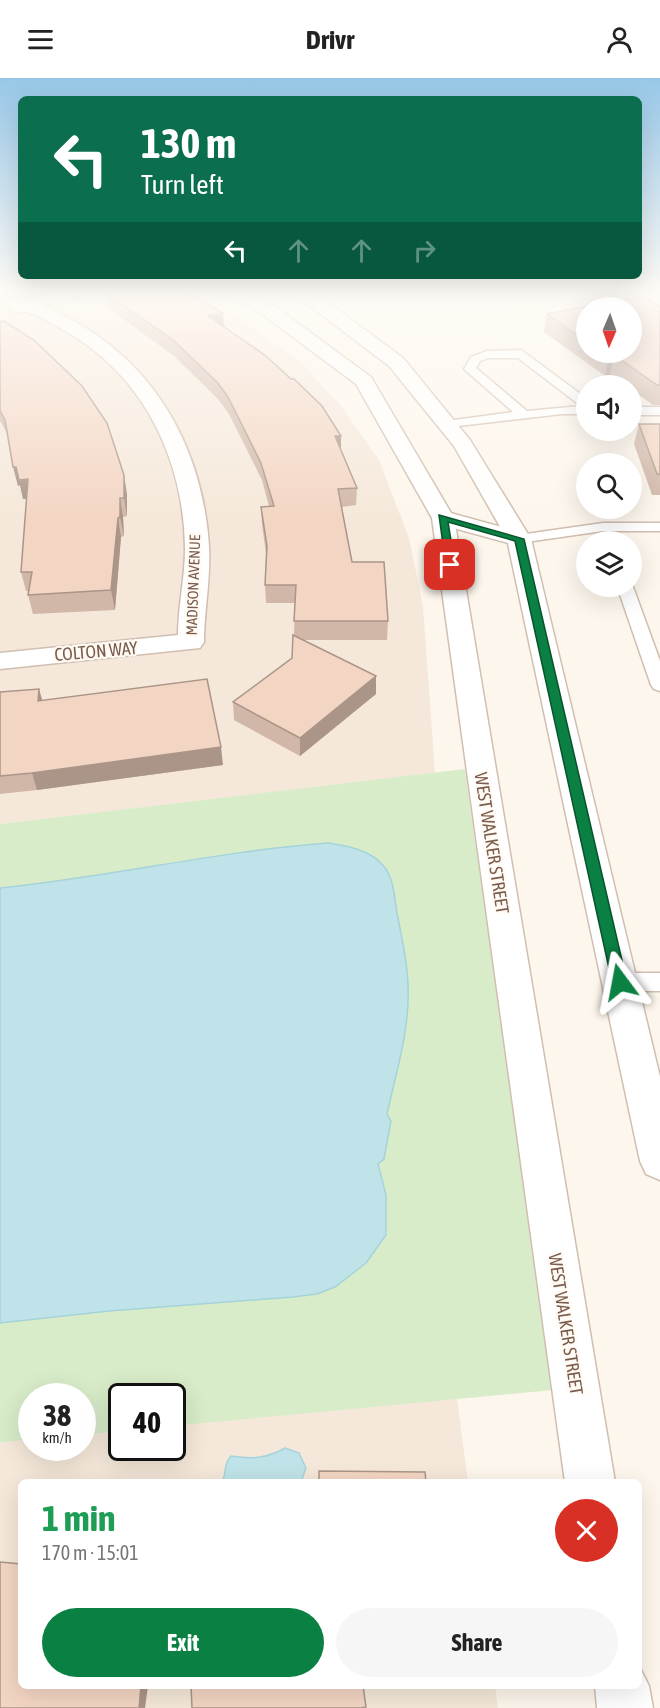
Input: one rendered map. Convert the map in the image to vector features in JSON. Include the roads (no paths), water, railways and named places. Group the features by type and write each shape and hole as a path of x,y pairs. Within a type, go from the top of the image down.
{"street":[{"name":"MADISON AVENUE","path":"125,368 151,396 177,443 183,460 195,522 197,559 191,615 191,642"},
{"name":"WEST WALKER STREET","path":"347,368 364,381 442,518 590,1479"},
{"path":"401,368 462,444 519,539 660,1161"},
{"path":"442,518 519,539"},
{"name":"COLTON WAY","path":"0,661 191,642"},
{"path":"622,1689 625,1708"}],"lane":[{"path":"470,368 524,415"},
{"path":"539,368 576,396"},
{"path":"446,425 576,410"},
{"path":"642,411 660,411"},
{"path":"629,531 660,527"},
{"path":"519,539 576,536"},
{"path":"629,597 660,685"},
{"path":"620,982 660,982"}],"water":[{"path":"328,843 364,852 385,868 393,887 406,961 408,1002 405,1035 387,1114 391,1121 384,1159 378,1164 386,1195 386,1235 366,1263 335,1287 317,1294 109,1311 0,1323 0,888 246,852"},
{"path":"285,1448 299,1453 306,1468 302,1479 223,1479 231,1456 245,1458 271,1454"}]}
